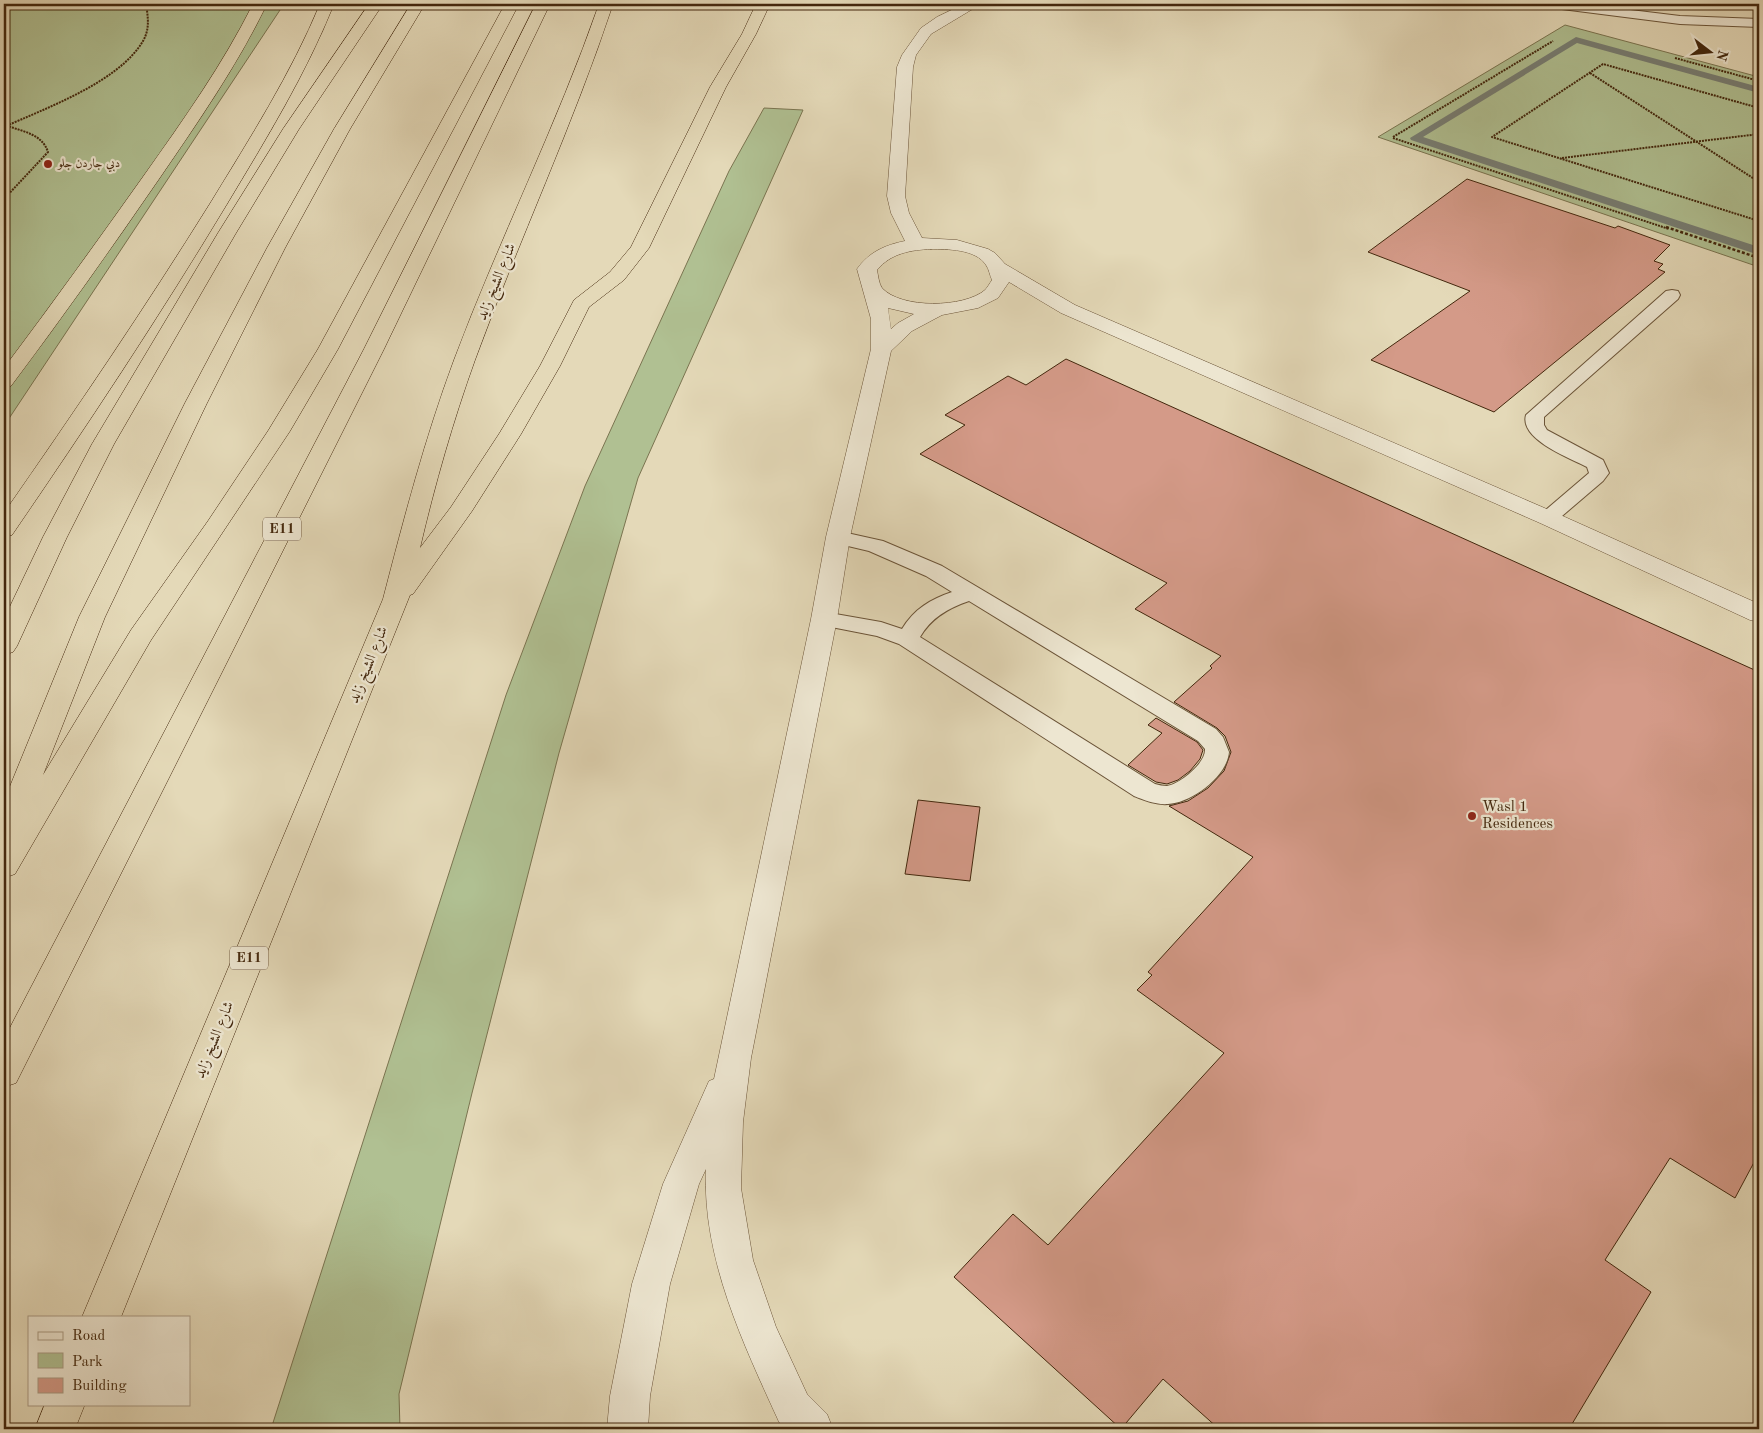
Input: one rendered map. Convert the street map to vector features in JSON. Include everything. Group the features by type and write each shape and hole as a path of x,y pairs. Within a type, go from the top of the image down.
{"highway":[{"path":"4,382 126,214 191,120 246,33 260,4"},
{"path":"4,530 131,341 209,220 271,114 319,24 327,4"},
{"path":"4,646 55,537 103,444 232,225 297,121 376,4"},
{"path":"4,837 92,617 196,403 276,248 342,129 418,4"},
{"path":"4,866 140,636 268,446 328,349 512,4"},
{"name":"E11","path":"4,1072 374,349 543,4"},
{"name":"شارع الشيخ زايد","path":"102,1316 396,599 418,508 441,428 465,358 584,66 606,4"},
{"path":"396,599 460,512 510,434 550,366 581,304 617,276 640,248 718,87 749,34 763,4"},
{"path":"55,1429 65,1406"}],"street":[{"path":"916,244 900,213 896,196 905,67 915,44 926,31 954,12 974,4"},
{"path":"812,1429 794,1408 774,1366 759,1333 734,1260 723,1188 725,1122 734,1058 824,619 838,537 881,348 881,319 874,292 868,284 866,277 867,269 872,262 890,251 916,244 960,246 984,254 999,268 1068,309 1548,518 1759,614"},
{"path":"874,292 894,303 907,307 937,310 964,307 995,292 1000,284 999,268"},
{"path":"986,298 1028,300 1068,309"},
{"path":"881,348 905,327 937,310"},
{"path":"627,1429 630,1396 654,1275 681,1184 734,1058"}],"lane":[{"path":"1554,4 1680,20 1759,23"},
{"path":"1548,518 1596,477 1599,473 1599,468 1596,464 1540,434 1534,427 1535,415 1672,295"},
{"path":"824,619 881,629 907,639 1143,789 1159,796 1172,795 1183,791 1212,766 1217,758 1214,742 1207,735 973,593 934,571 900,555 838,537"},
{"path":"907,639 916,623 931,609 950,599 973,593"}],"path":[{"path":"4,127 81,93 120,67 143,41 149,21 146,4"},
{"path":"1553,40 1393,138 1759,258"},
{"path":"1674,58 1759,81"},
{"path":"1759,108 1603,64 1492,137 1759,221"},
{"path":"1590,73 1759,182"},
{"path":"4,200 11,190 40,164 48,152 46,144 39,137 8,126"},
{"path":"1559,158 1759,134"}],"green space":[{"path":"4,4 284,4 4,426"},
{"path":"1565,25 1759,77 1759,267 1378,137"},
{"path":"764,108 803,110 638,478 559,753 472,1093 399,1394 400,1429 271,1429 506,695 585,486 729,171"}],"building":[{"path":"1467,179 1615,228 1618,226 1670,245 1654,261 1663,264 1658,269 1665,272 1494,412 1371,360 1470,291 1368,252"},
{"path":"1066,359 1759,672 1759,1153 1735,1198 1670,1158 1605,1260 1651,1292 1569,1429 1219,1429 1163,1379 1121,1429 954,1277 1013,1214 1048,1245 1224,1053 1137,990 1152,975 1148,972 1253,857 1169,806 1188,801 1208,788 1224,771 1231,752 1225,736 1217,728 1174,702 1212,668 1210,666 1221,656 1135,609 1167,583 920,454 965,425 945,415 1008,376 1026,385"},
{"path":"1156,718 1197,742 1203,750 1200,759 1190,771 1178,780 1167,784 1156,782 1128,765 1162,733 1148,725"},
{"path":"918,800 980,807 970,881 905,874"}],"waterway":[{"path":"1759,90 1576,40 1415,138 1759,251"}],"place":[{"name":"دبي جاردن جلو","path":"48,164"},
{"name":"Wasl 1 Residences","path":"1472,816"}]}
